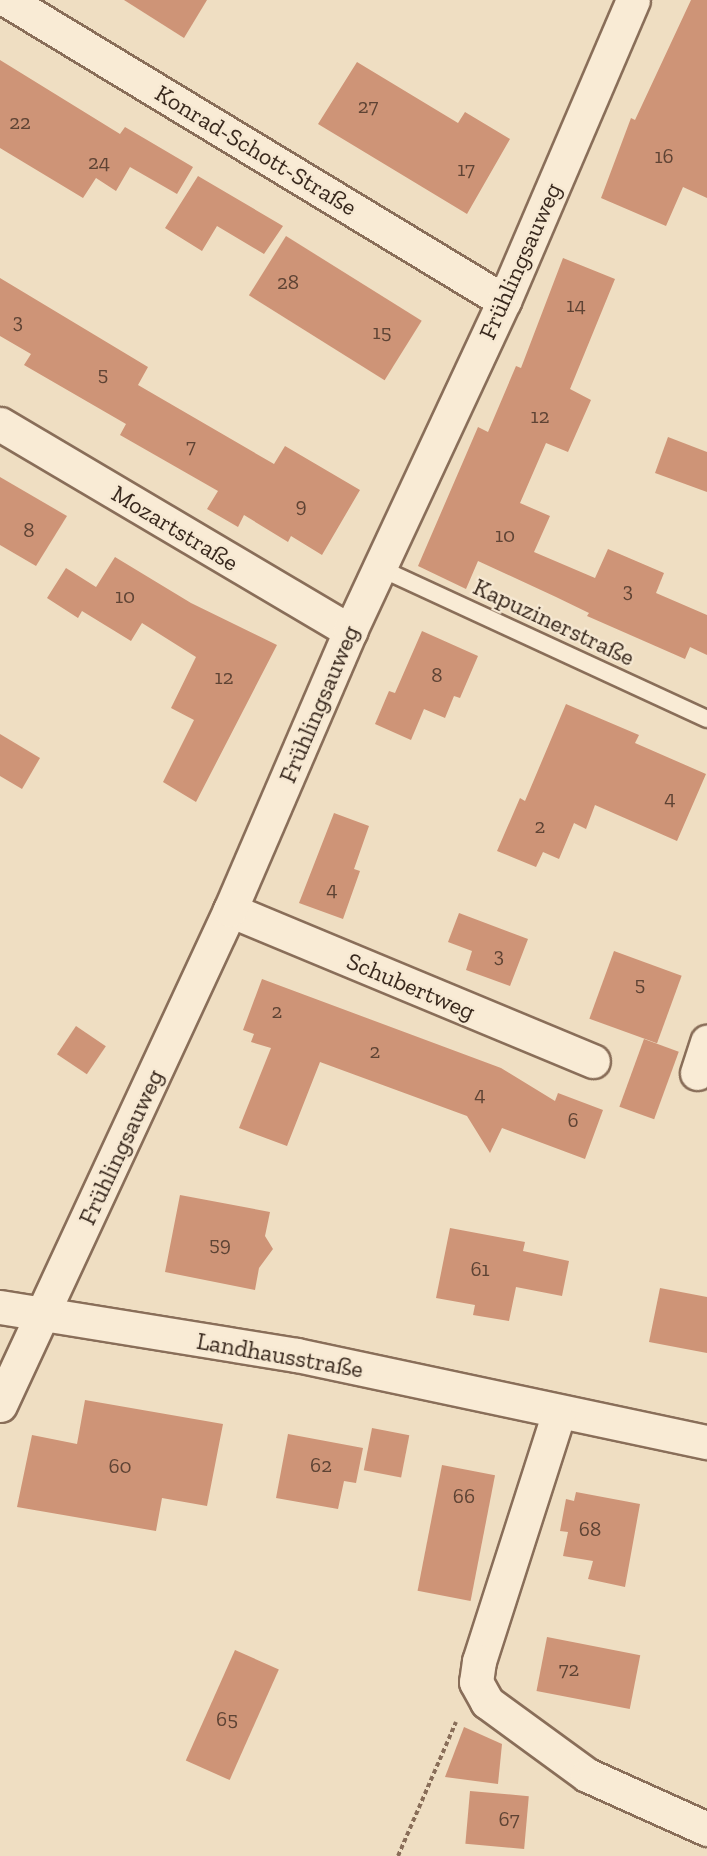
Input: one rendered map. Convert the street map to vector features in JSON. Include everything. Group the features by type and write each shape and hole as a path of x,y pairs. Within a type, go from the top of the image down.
{"street":[{"name":"Konrad-Schott-Straße","path":"7,0 504,301"},
{"name":"Frühlingsauweg","path":"0,1405 43,1317 230,910 350,631 504,301 633,0"},
{"name":"Mozartstraße","path":"0,424 350,631"},
{"name":"Schubertweg","path":"230,910 593,1061"},
{"name":"Landhausstraße","path":"0,1307 43,1317 297,1355 707,1442"},
{"path":"558,1412 479,1661 476,1682 487,1702 587,1775 707,1828"}],"lane":[{"name":"Kapuzinerstraße","path":"380,568 707,719"}],"path":[{"path":"398,1856 476,1682"}],"building":[{"path":"124,0 207,0 184,38"},
{"path":"691,0 707,0 707,198 683,187 666,226 601,198 631,118 635,120"},
{"path":"0,60 120,134 125,127 193,167 177,194 130,167 116,191 96,178 83,198 0,148"},
{"path":"357,62 458,123 465,112 510,139 467,214 318,124"},
{"path":"198,176 283,226 264,254 217,226 202,251 165,228"},
{"path":"286,236 422,321 385,380 249,295"},
{"path":"563,258 615,279 570,389 591,400 568,452 546,443 520,503 550,516 534,552 595,578 608,549 664,573 656,593 707,615 707,655 690,647 685,659 587,616 589,613 478,561 466,589 418,566 478,427 488,432 516,366 521,368"},
{"path":"0,278 148,367 138,385 274,464 285,446 360,490 322,555 291,536 288,542 244,515 238,527 207,509 218,491 120,435 126,424 24,365 31,354 0,336"},
{"path":"668,437 707,452 707,492 655,473"},
{"path":"0,477 67,516 36,566 0,545"},
{"path":"115,557 191,603 277,645 196,802 163,782 194,720 171,708 196,657 142,623 131,641 82,611 78,618 47,598 66,568 96,587"},
{"path":"422,631 478,656 460,698 454,696 445,718 424,709 411,740 375,724 389,691 395,693"},
{"path":"566,704 639,735 635,743 706,774 677,841 595,805 586,829 574,823 559,859 543,852 536,867 497,851 520,798 525,801"},
{"path":"0,734 40,758 22,789 0,776"},
{"path":"334,813 369,826 354,869 360,871 343,919 299,903"},
{"path":"459,913 528,939 510,986 466,970 472,951 448,942"},
{"path":"614,951 682,976 657,1043 589,1019"},
{"path":"262,979 501,1068 555,1101 558,1093 603,1110 585,1159 502,1128 490,1153 467,1116 320,1062 287,1146 239,1128 271,1048 251,1042 254,1034 243,1030"},
{"path":"76,1026 106,1046 87,1074 57,1054"},
{"path":"644,1039 679,1052 654,1119 619,1107"},
{"path":"180,1195 270,1212 265,1236 273,1249 259,1268 255,1290 165,1272"},
{"path":"450,1228 525,1242 523,1251 569,1261 562,1296 516,1287 509,1321 473,1315 475,1305 436,1298"},
{"path":"660,1288 707,1297 707,1353 649,1342"},
{"path":"85,1400 223,1424 207,1506 162,1498 156,1531 17,1507 32,1435 77,1444"},
{"path":"372,1428 409,1435 401,1477 364,1470"},
{"path":"288,1434 363,1448 356,1483 344,1481 338,1509 276,1498"},
{"path":"442,1465 495,1475 471,1601 418,1591"},
{"path":"576,1492 640,1504 625,1587 588,1579 593,1561 563,1556 568,1532 560,1531 566,1499 574,1501"},
{"path":"547,1637 640,1655 630,1709 537,1691"},
{"path":"235,1650 279,1670 230,1780 186,1761"},
{"path":"464,1727 502,1744 498,1784 445,1777"},
{"path":"470,1791 529,1796 524,1849 465,1844"}]}
